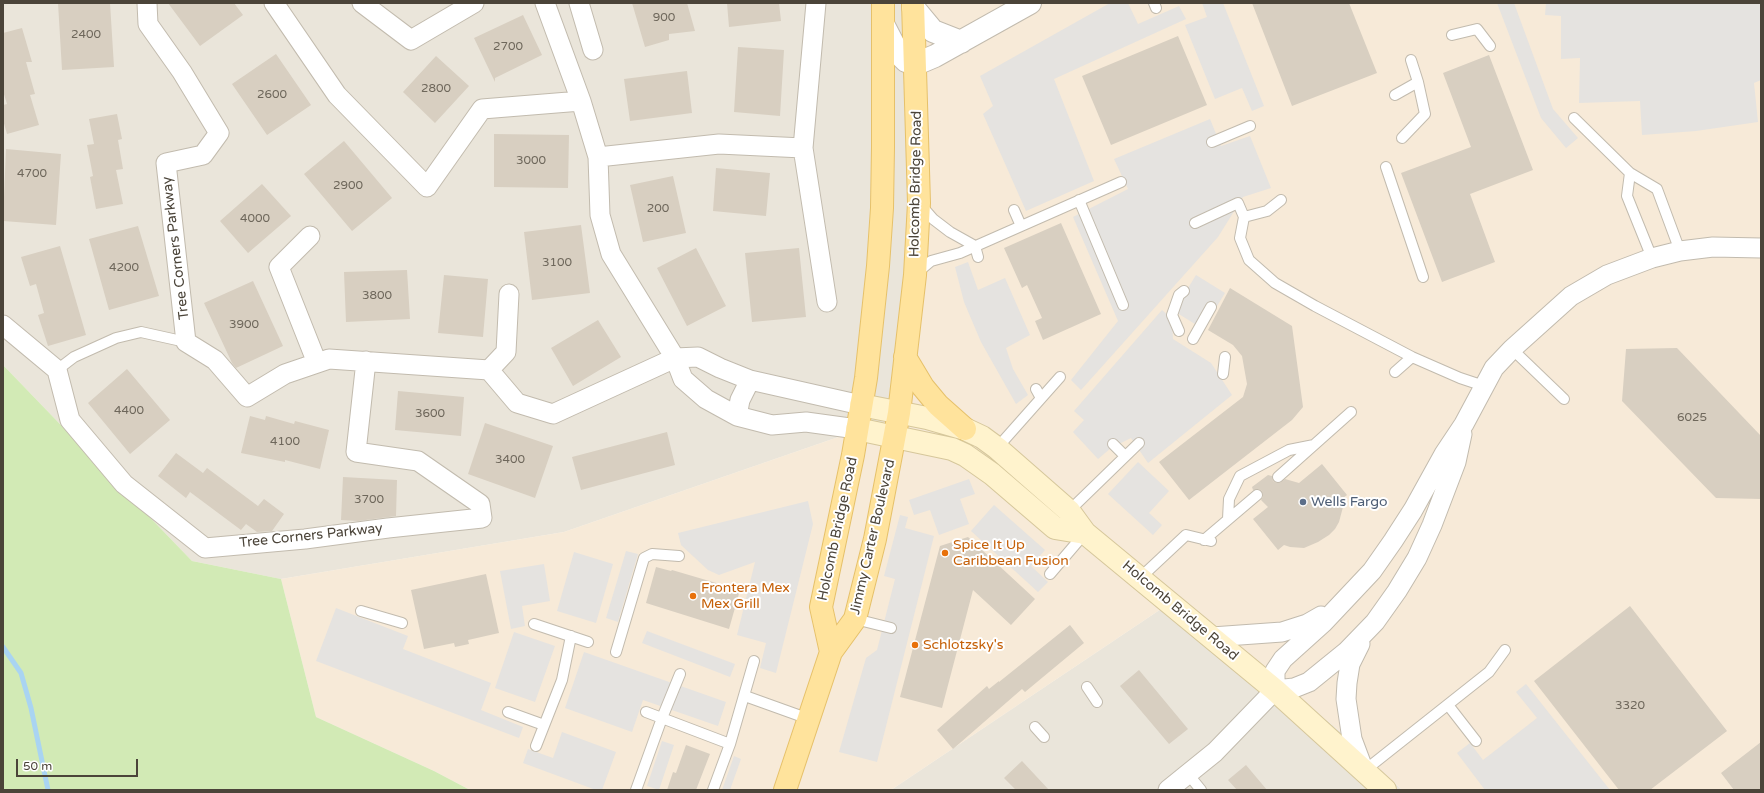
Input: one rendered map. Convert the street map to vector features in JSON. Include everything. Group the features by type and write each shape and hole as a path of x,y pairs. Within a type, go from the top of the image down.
{"main road":[{"name":"Holcomb Bridge Road","path":"899,413 915,275 919,203 916,64 913,5"},
{"name":"Holcomb Bridge Road","path":"831,652 822,607 842,516 861,406 873,323 882,208 883,14"},
{"path":"905,357 923,387 938,405 965,429"},
{"name":"Holcomb Bridge Road","path":"861,406 927,418 965,429 982,437 997,448 1070,511 1085,533 1275,690 1385,790"},
{"name":"Jimmy Carter Boulevard","path":"785,790 831,652 855,620 875,539 899,413"},
{"name":"Holcomb Bridge Road","path":"857,429 952,449 965,455 992,474 1055,528 1085,533"}],"street":[{"name":"Tree Corners Parkway","path":"147,3 148,24 182,72 219,133 203,155 166,163 186,342"},
{"path":"274,3 337,95 427,187 482,109 581,101"},
{"path":"362,3 411,40 474,3"},
{"path":"545,3 581,101 598,157 600,215 611,254 675,358 683,379 706,399 737,416 772,425 806,422 857,429"},
{"path":"579,3 593,50"},
{"path":"816,3 803,148 827,302"},
{"path":"913,5 933,31 961,42"},
{"path":"883,14 898,53 906,61 916,64 961,42 1018,6"},
{"path":"598,157 719,144 803,148"},
{"path":"310,236 278,268 317,363"},
{"path":"1275,690 1275,671 1283,659 1323,623 1346,599 1372,571 1393,541 1413,510 1444,454 1464,424 1494,368 1512,349 1571,296 1607,275 1652,258 1680,251 1713,247 1761,248"},
{"path":"489,370 506,352 509,294"},
{"path":"3,325 57,370"},
{"path":"186,342 215,360 247,397 286,374 329,359 366,361 489,370 517,403 553,414 675,358 698,357 750,380 861,406"},
{"name":"Tree Corners Parkway","path":"57,370 70,420 124,484 205,548 305,539 482,518 480,504 418,461 356,452 366,361"},
{"path":"737,416 740,400 750,380"},
{"path":"1364,771 1352,739 1346,699 1350,664 1375,622 1397,591 1417,558 1442,501 1456,462 1464,424"},
{"path":"1212,638 1282,632 1307,624 1346,599"},
{"path":"1168,790 1216,752 1275,690 1294,688 1309,682 1346,652 1375,622"}],"lane":[{"path":"1452,35 1477,29 1490,46"},
{"path":"1402,138 1425,114 1418,82 1411,60"},
{"path":"1395,95 1418,82"},
{"path":"1574,118 1630,172 1657,189 1680,251"},
{"path":"1212,142 1250,126"},
{"path":"1386,167 1423,277"},
{"path":"1630,172 1627,196 1652,258"},
{"path":"915,275 931,261 960,253 1121,182"},
{"path":"1079,200 1123,305"},
{"path":"1244,217 1266,211 1281,200"},
{"path":"919,203 933,220 950,232 975,246 978,258"},
{"path":"1195,224 1238,203 1244,217 1240,238 1249,260 1275,283 1315,306 1412,357 1460,378 1484,386"},
{"path":"1014,210 1021,226"},
{"path":"1179,331 1172,315 1179,295 1184,291"},
{"path":"1193,339 1211,308"},
{"path":"57,370 74,357 116,338 141,332 186,342"},
{"path":"1512,349 1564,398"},
{"path":"1223,374 1224,357"},
{"path":"1395,372 1412,357"},
{"path":"997,448 1060,377"},
{"path":"1036,389 1042,398"},
{"path":"1278,477 1351,412"},
{"path":"1070,511 1139,443"},
{"path":"1113,444 1125,456"},
{"path":"1228,519 1229,499 1240,476 1289,450 1314,446"},
{"path":"1140,578 1186,535 1208,541 1228,519 1257,495"},
{"path":"1050,574 1085,533"},
{"path":"616,652 644,558 652,554 679,556"},
{"path":"361,611 402,623"},
{"path":"855,620 891,628"},
{"path":"534,624 588,642"},
{"path":"536,746 562,680 571,636"},
{"path":"1364,771 1489,672 1505,650"},
{"path":"713,790 730,744 754,661"},
{"path":"637,786 680,674"},
{"path":"1087,687 1097,702"},
{"path":"745,696 809,719"},
{"path":"1448,705 1476,741"},
{"path":"508,712 544,725"},
{"path":"646,712 730,744"},
{"path":"1035,727 1044,737"},
{"path":"1188,774 1201,790"}],"shaded area":[{"path":"3,3 913,3 916,80 902,415 564,532 281,579 192,561 3,365"},
{"path":"913,3 1761,3 1761,790 1402,790 1343,734 1179,597 891,790 470,790 434,771 316,717 281,579 564,532 902,415 911,262"},
{"path":"1110,3 1128,3 1138,24 1179,6 1186,19 1054,79 1094,181 1026,211 983,114 993,106 980,76"},
{"path":"1202,3 1223,3 1264,106 1252,111 1242,88 1215,99 1185,25 1207,17"},
{"path":"1497,3 1514,3 1553,109 1578,138 1566,148 1541,118"},
{"path":"1546,3 1761,3 1761,80 1754,83 1758,122 1696,131 1642,135 1640,101 1579,103 1580,58 1561,59 1561,16 1545,15"},
{"path":"1210,119 1221,146 1250,136 1271,188 1243,197 1218,237 1081,390 1071,380 1118,321 1073,217 1128,189 1114,159"},
{"path":"968,262 978,290 1005,278 1030,335 1006,348 1013,369 1028,395 1016,404 981,342 964,302 955,267"},
{"path":"1196,275 1225,293 1203,329 1174,311"},
{"path":"1162,310 1172,319 1173,339 1211,363 1232,395 1148,463 1131,438 1111,448 1098,459 1073,432 1084,420 1074,411"},
{"path":"1138,462 1169,491 1149,513 1162,525 1153,535 1108,494"},
{"path":"969,479 975,494 960,499 969,524 939,535 930,510 914,515 909,500"},
{"path":"808,501 813,524 776,673 760,668 766,643 737,635 755,562 719,575 708,570 681,545 678,533"},
{"path":"994,505 1045,550 1031,566 1048,582 1038,592 971,531"},
{"path":"900,515 908,517 905,528 934,536 877,762 839,752 866,658 877,650 895,579 884,576"},
{"path":"626,551 638,554 618,622 606,618"},
{"path":"574,552 613,564 596,623 557,611"},
{"path":"544,564 550,601 522,606 525,626 511,629 500,571"},
{"path":"1179,597 1343,734 1402,790 891,790"},
{"path":"336,608 408,636 403,649 491,683 481,710 523,727 519,738 316,661"},
{"path":"647,631 735,664 730,677 642,643"},
{"path":"514,632 555,646 535,702 495,688"},
{"path":"584,652 726,702 718,726 643,700 632,732 565,708"},
{"path":"1526,684 1610,790 1485,790 1457,753 1470,743 1483,760 1537,718 1516,692"},
{"path":"562,732 616,752 602,790 596,790 523,763 528,749 553,758"},
{"path":"662,741 674,745 659,790 647,786"},
{"path":"734,756 741,759 730,790 722,790"}],"green space":[{"path":"3,365 192,561 281,579 316,717 434,771 470,790 3,790"}],"building":[{"path":"58,3 110,3 114,67 62,70"},
{"path":"168,3 234,3 243,15 200,46"},
{"path":"632,3 687,3 695,31 669,34 669,40 645,47"},
{"path":"727,3 779,3 781,21 729,27"},
{"path":"1252,3 1349,3 1377,73 1292,106"},
{"path":"523,15 542,55 495,78 495,82 474,38"},
{"path":"22,28 32,62 26,62 35,94 30,95 39,125 7,134 3,120 3,105 7,104 3,91 3,33"},
{"path":"1178,36 1207,105 1111,145 1082,76"},
{"path":"738,47 784,50 780,116 734,112"},
{"path":"276,54 311,105 267,135 232,84"},
{"path":"1489,55 1533,170 1470,194 1495,262 1442,282 1401,173 1471,147 1443,73"},
{"path":"436,56 469,86 435,123 403,92"},
{"path":"687,71 692,113 630,121 624,79"},
{"path":"117,114 122,139 118,140 123,169 116,170 123,204 96,209 90,177 93,176 87,145 94,144 89,119"},
{"path":"494,134 569,135 568,188 494,187"},
{"path":"344,141 392,198 352,231 304,174"},
{"path":"6,149 61,154 56,225 3,221"},
{"path":"716,168 770,173 766,216 713,211"},
{"path":"673,176 686,233 643,242 630,185"},
{"path":"262,184 291,216 248,253 220,221"},
{"path":"1061,223 1101,314 1043,340 1035,321 1042,318 1027,285 1022,288 1004,248"},
{"path":"581,225 590,293 532,300 524,232"},
{"path":"138,226 159,296 109,310 89,239"},
{"path":"60,246 86,335 48,346 38,315 44,313 36,284 30,286 21,257"},
{"path":"696,248 726,306 687,326 657,268"},
{"path":"799,248 806,317 752,322 745,253"},
{"path":"407,270 410,319 346,322 344,272"},
{"path":"444,275 488,279 483,337 438,333"},
{"path":"253,281 283,346 236,368 232,363 204,303"},
{"path":"1230,288 1292,326 1303,407 1292,420 1189,500 1159,462 1243,397 1247,384 1242,356 1233,345 1208,330"},
{"path":"598,320 621,357 573,386 551,348"},
{"path":"1677,348 1761,436 1761,499 1716,498 1622,401 1626,349"},
{"path":"127,369 170,420 130,454 88,403"},
{"path":"398,391 464,397 461,436 395,430"},
{"path":"250,416 265,420 266,416 294,424 295,421 329,430 320,469 285,460 285,462 241,453"},
{"path":"485,423 553,446 535,498 468,474"},
{"path":"667,432 675,465 581,490 572,457"},
{"path":"176,453 203,473 207,468 258,506 264,499 284,514 272,531 257,532 246,524 241,530 190,492 186,498 158,476"},
{"name":"Wells Fargo","path":"1322,464 1347,495 1343,498 1343,507 1339,522 1329,535 1318,542 1304,548 1284,545 1278,550 1253,519 1268,507 1261,500 1263,497 1262,491 1259,489 1253,490 1252,487 1268,475 1272,476 1273,481 1276,483 1280,483 1285,479 1299,483"},
{"path":"343,477 397,480 396,516 358,521 341,520"},
{"path":"968,537 1035,599 1011,625 973,590 942,708 900,697 940,546"},
{"name":"Frontera Mex Mex Grill","path":"656,567 672,570 740,590 729,629 646,603"},
{"path":"486,574 499,633 468,640 469,644 455,647 454,643 424,649 411,590"},
{"path":"1630,606 1727,731 1650,790 1619,790 1534,681"},
{"path":"1070,625 1084,643 1025,692 1022,689 953,749 937,730 987,686 989,689 999,682"},
{"path":"1139,670 1188,729 1169,744 1120,686"},
{"path":"1761,742 1761,790 1734,790 1721,773"},
{"path":"686,745 710,754 696,790 667,790 673,772 676,773"},
{"path":"1022,761 1049,790 1016,790 1004,778"},
{"path":"1246,765 1267,790 1237,790 1228,780"}],"waterway":[{"path":"3,647 21,673 31,708 48,790"}],"place":[{"name":"Wells Fargo","path":"1303,502"},
{"name":"Spice It Up Caribbean Fusion","path":"945,553"},
{"name":"Frontera Mex Mex Grill","path":"693,596"},
{"name":"Schlotzsky's","path":"915,645"}]}
